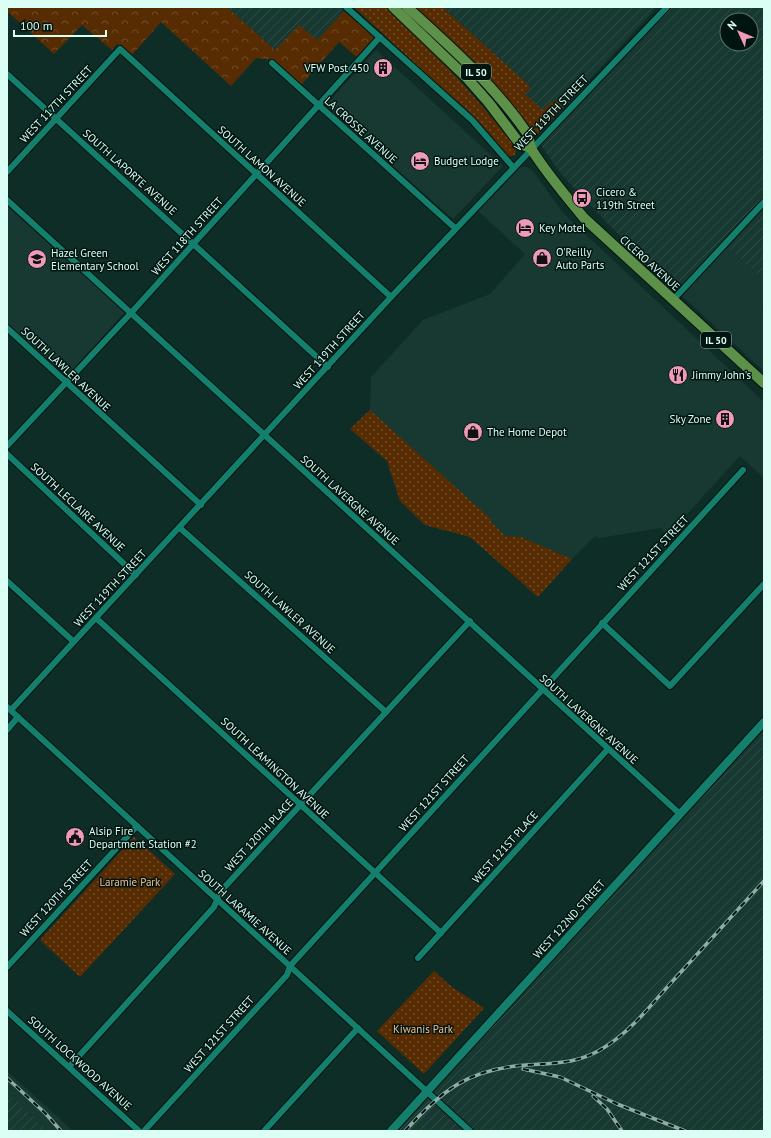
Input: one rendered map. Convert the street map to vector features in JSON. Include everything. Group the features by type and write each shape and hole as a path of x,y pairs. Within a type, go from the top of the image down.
{"main road":[{"name":"CICERO AVENUE","path":"393,7 467,78 489,103 520,144 531,148"},
{"name":"CICERO AVENUE","path":"407,7 451,47 503,102 528,134 531,148 561,191 584,218 764,383"}],"street":[{"path":"346,7 472,120 513,167"},
{"name":"WEST 119TH STREET","path":"9,709 180,528 455,228 667,7"},
{"name":"WEST 118TH STREET","path":"7,446 257,175 380,37"},
{"name":"WEST 117TH STREET","path":"7,172 120,50"},
{"name":"SOUTH LAMON AVENUE","path":"120,50 391,297"},
{"name":"LA CROSSE AVENUE","path":"272,63 455,228"},
{"name":"SOUTH LAPORTE AVENUE","path":"7,74 328,367"},
{"name":"SOUTH LAVERGNE AVENUE","path":"7,200 680,814"},
{"path":"673,300 764,202"},
{"name":"SOUTH LAWLER AVENUE","path":"7,328 201,505"},
{"name":"SOUTH LECLAIRE AVENUE","path":"7,454 136,575"},
{"name":"WEST 121ST STREET","path":"144,1131 287,975 290,966 374,873 743,470"},
{"name":"SOUTH LAWLER AVENUE","path":"180,528 386,712"},
{"path":"7,580 73,641"},
{"path":"602,623 670,686 764,584"},
{"name":"SOUTH LEAMINGTON AVENUE","path":"96,618 441,933"},
{"name":"WEST 120TH PLACE","path":"70,1066 214,907 221,891 470,621"},
{"name":"SOUTH LARAMIE AVENUE","path":"9,709 470,1131"},
{"path":"7,730 18,717"},
{"name":"WEST 122ND STREET","path":"391,1131 764,723"},
{"name":"WEST 121ST PLACE","path":"418,958 608,749"},
{"name":"WEST 120TH STREET","path":"7,967 137,826"},
{"name":"SOUTH LOCKWOOD AVENUE","path":"7,1011 70,1066 139,1131"},
{"path":"264,1131 358,1028"}],"shaded area":[{"path":"227,7 340,7 344,11 317,40 275,50"},
{"path":"442,7 657,7 562,109 561,104 543,110 525,94 531,87"},
{"path":"669,7 764,7 764,280 727,247 682,296 613,229 561,174 541,145"},
{"path":"376,50 503,166 453,219 325,106"},
{"path":"521,167 527,167 533,171 564,214 764,402 764,478 740,456 667,536 661,528 599,538 595,536 572,559 521,537 505,536 491,522 491,519 370,410 371,377 423,320 490,294 525,254 477,210"},
{"name":"Hazel Green Elementary School","path":"7,206 125,312 66,377 7,323"},
{"path":"727,247 764,280 764,304 761,307 764,305 764,371 682,296"},
{"path":"764,730 764,1131 397,1131 427,1098"},
{"path":"7,1071 73,1131 48,1131 7,1093"},
{"path":"7,1093 24,1108 48,1131 7,1131"}],"green space":[{"path":"7,7 227,7 275,50 299,25 317,40 344,11 376,38 358,58 339,42 301,85 274,60 256,58 231,86 161,22 132,55 117,44 112,50 82,25 54,54 7,11"},
{"path":"354,7 386,7 421,40 484,108 514,145 516,150 515,155 508,157 488,132"},
{"path":"415,7 442,7 531,87 525,94 543,110 552,101 559,103 562,109 537,134 532,134 490,79"},
{"path":"370,410 491,519 491,522 505,536 521,537 572,559 538,597 470,537 425,525 400,501 387,461 350,429"},
{"name":"Laramie Park","path":"134,837 175,874 80,977 40,940"},
{"name":"Kiwanis Park","path":"434,971 452,987 484,1008 424,1074 377,1031"}],"railway":[{"path":"405,1131 445,1093 472,1077 488,1071 506,1067 576,1060 595,1053 614,1041 640,1018 764,881"},
{"path":"523,1069 560,1077 617,1104 685,1131"},
{"path":"7,1078 46,1114 61,1131"},
{"path":"593,1096 607,1109 622,1131"}],"place":[{"name":"VFW Post 450","path":"383,68"},
{"name":"Budget Lodge","path":"420,161"},
{"name":"Cicero & 119th Street","path":"582,198"},
{"name":"Key Motel","path":"525,228"},
{"name":"O'Reilly Auto Parts","path":"542,258"},
{"name":"Hazel Green Elementary School","path":"37,259"},
{"name":"Jimmy John's","path":"678,375"},
{"name":"Sky Zone","path":"725,419"},
{"name":"The Home Depot","path":"473,432"},
{"name":"Alsip Fire Department Station #2","path":"75,837"}]}
